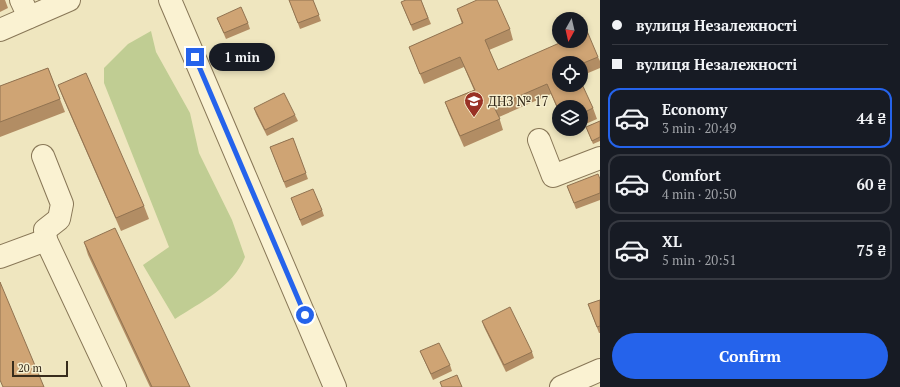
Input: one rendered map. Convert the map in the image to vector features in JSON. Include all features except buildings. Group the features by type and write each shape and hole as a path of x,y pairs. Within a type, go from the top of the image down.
{"street":[{"path":"0,30 25,9 69,0"},
{"path":"170,0 335,387"},
{"path":"539,140 553,176 600,158"},
{"path":"43,156 62,204 59,219 45,230 46,240 115,387"},
{"path":"0,257 46,240"},
{"path":"561,387 600,370"}],"green space":[{"path":"151,31 156,52 190,113 199,153 232,220 245,257 240,268 233,277 215,293 175,319 143,265 169,247 104,83 104,68 128,44"}],"place":[{"name":"ДНЗ № 17","path":"474,118"}],"route":[{"path":"195,57 305,315"}]}
